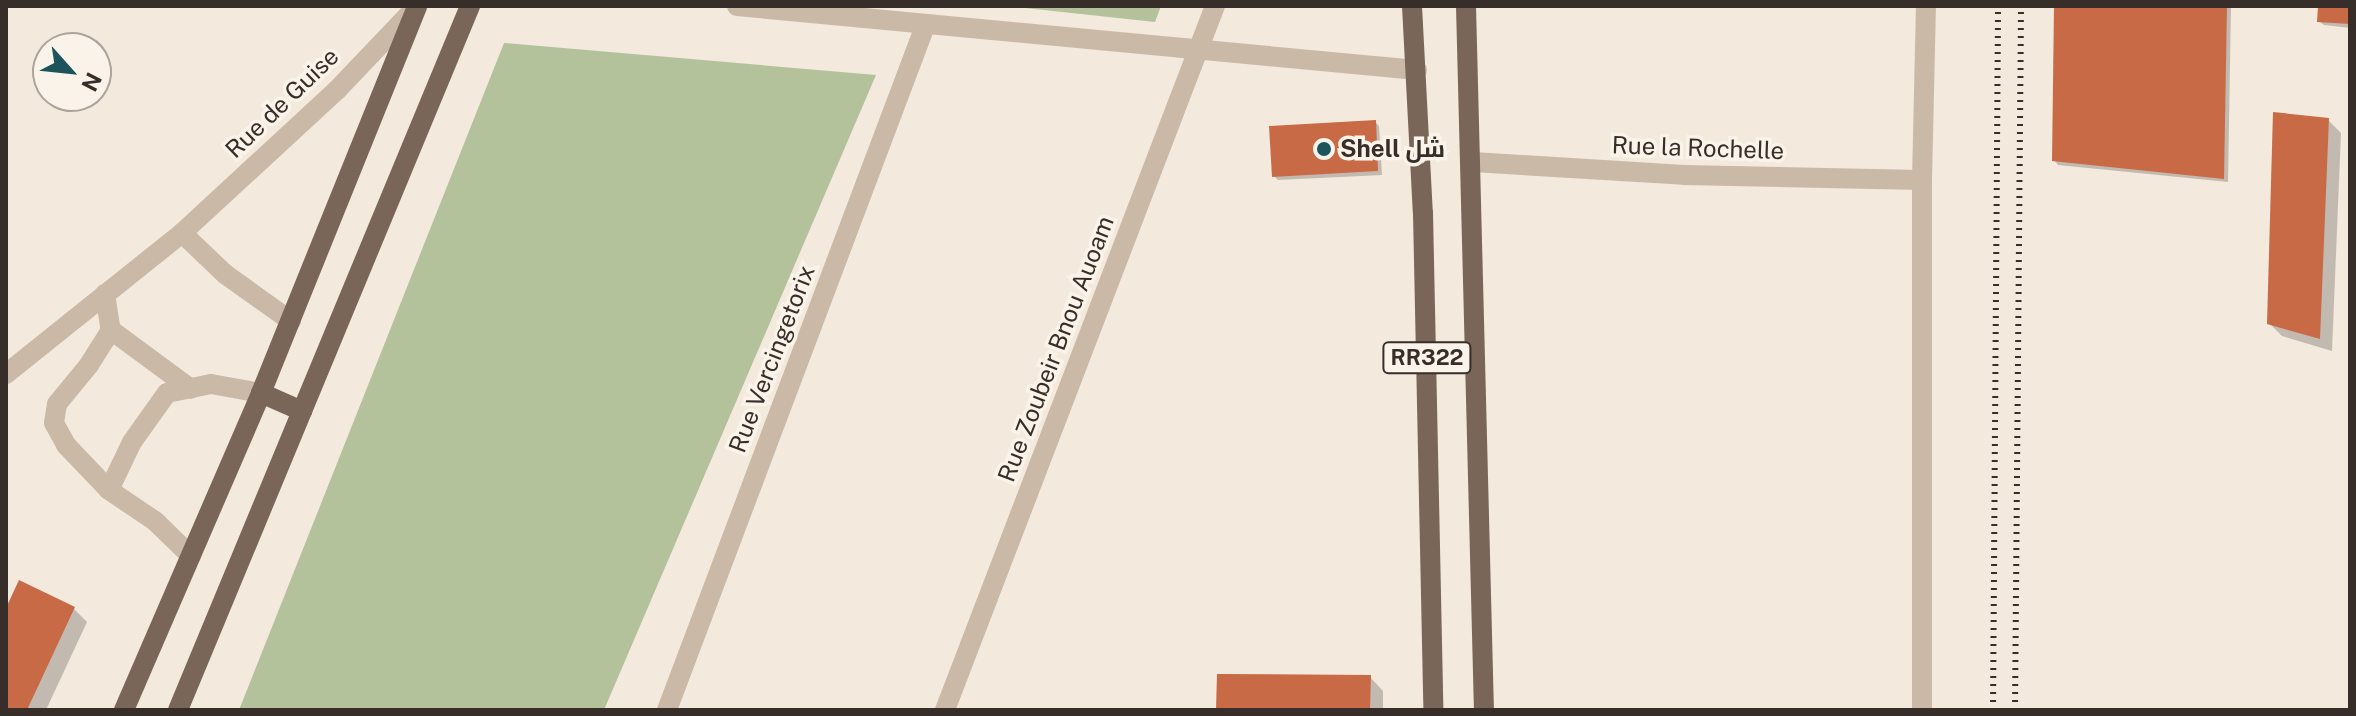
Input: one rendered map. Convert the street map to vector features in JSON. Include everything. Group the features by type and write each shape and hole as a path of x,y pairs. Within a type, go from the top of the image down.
{"main road":[{"path":"178,710 470,6"},
{"name":"RR322","path":"1412,6 1424,259 1433,710"},
{"name":"RR322","path":"1466,6 1473,162 1484,710"},
{"path":"124,710 291,321 416,7"},
{"path":"261,393 302,411"}],"street":[{"path":"737,6 1417,70"},
{"name":"Rue Zoubeir Bnou Auoam","path":"945,710 1215,6"},
{"path":"1922,710 1922,180 1926,6"},
{"name":"Rue de Guise","path":"6,374 182,233 337,90 416,7"},
{"name":"Rue Vercingetorix","path":"667,710 925,26"},
{"name":"Rue la Rochelle","path":"1473,162 1684,175 1922,180"},
{"path":"182,233 225,274 291,321"},
{"path":"105,294 111,330 89,365 57,404 54,423 66,445 109,490 155,521 191,556"},
{"path":"111,330 191,389"},
{"path":"109,490 132,442 167,393 211,384 261,393"}],"green space":[{"path":"1006,6 1161,6 1155,22"},
{"path":"504,43 876,75 604,710 239,710"}],"building":[{"path":"2054,6 2227,6 2224,179 2052,161"},
{"path":"2318,6 2350,6 2350,24 2317,22"},
{"path":"2273,112 2329,118 2320,339 2267,324"},
{"name":"Shell شل","path":"1376,120 1378,171 1272,177 1269,126"},
{"path":"19,580 75,607 27,710 6,710 6,608"},
{"path":"1217,674 1371,675 1370,710 1216,710"}],"railway":[{"path":"1993,710 1998,6"},
{"path":"2015,710 2021,6"}],"place":[{"name":"Shell شل","path":"1324,149"}]}
